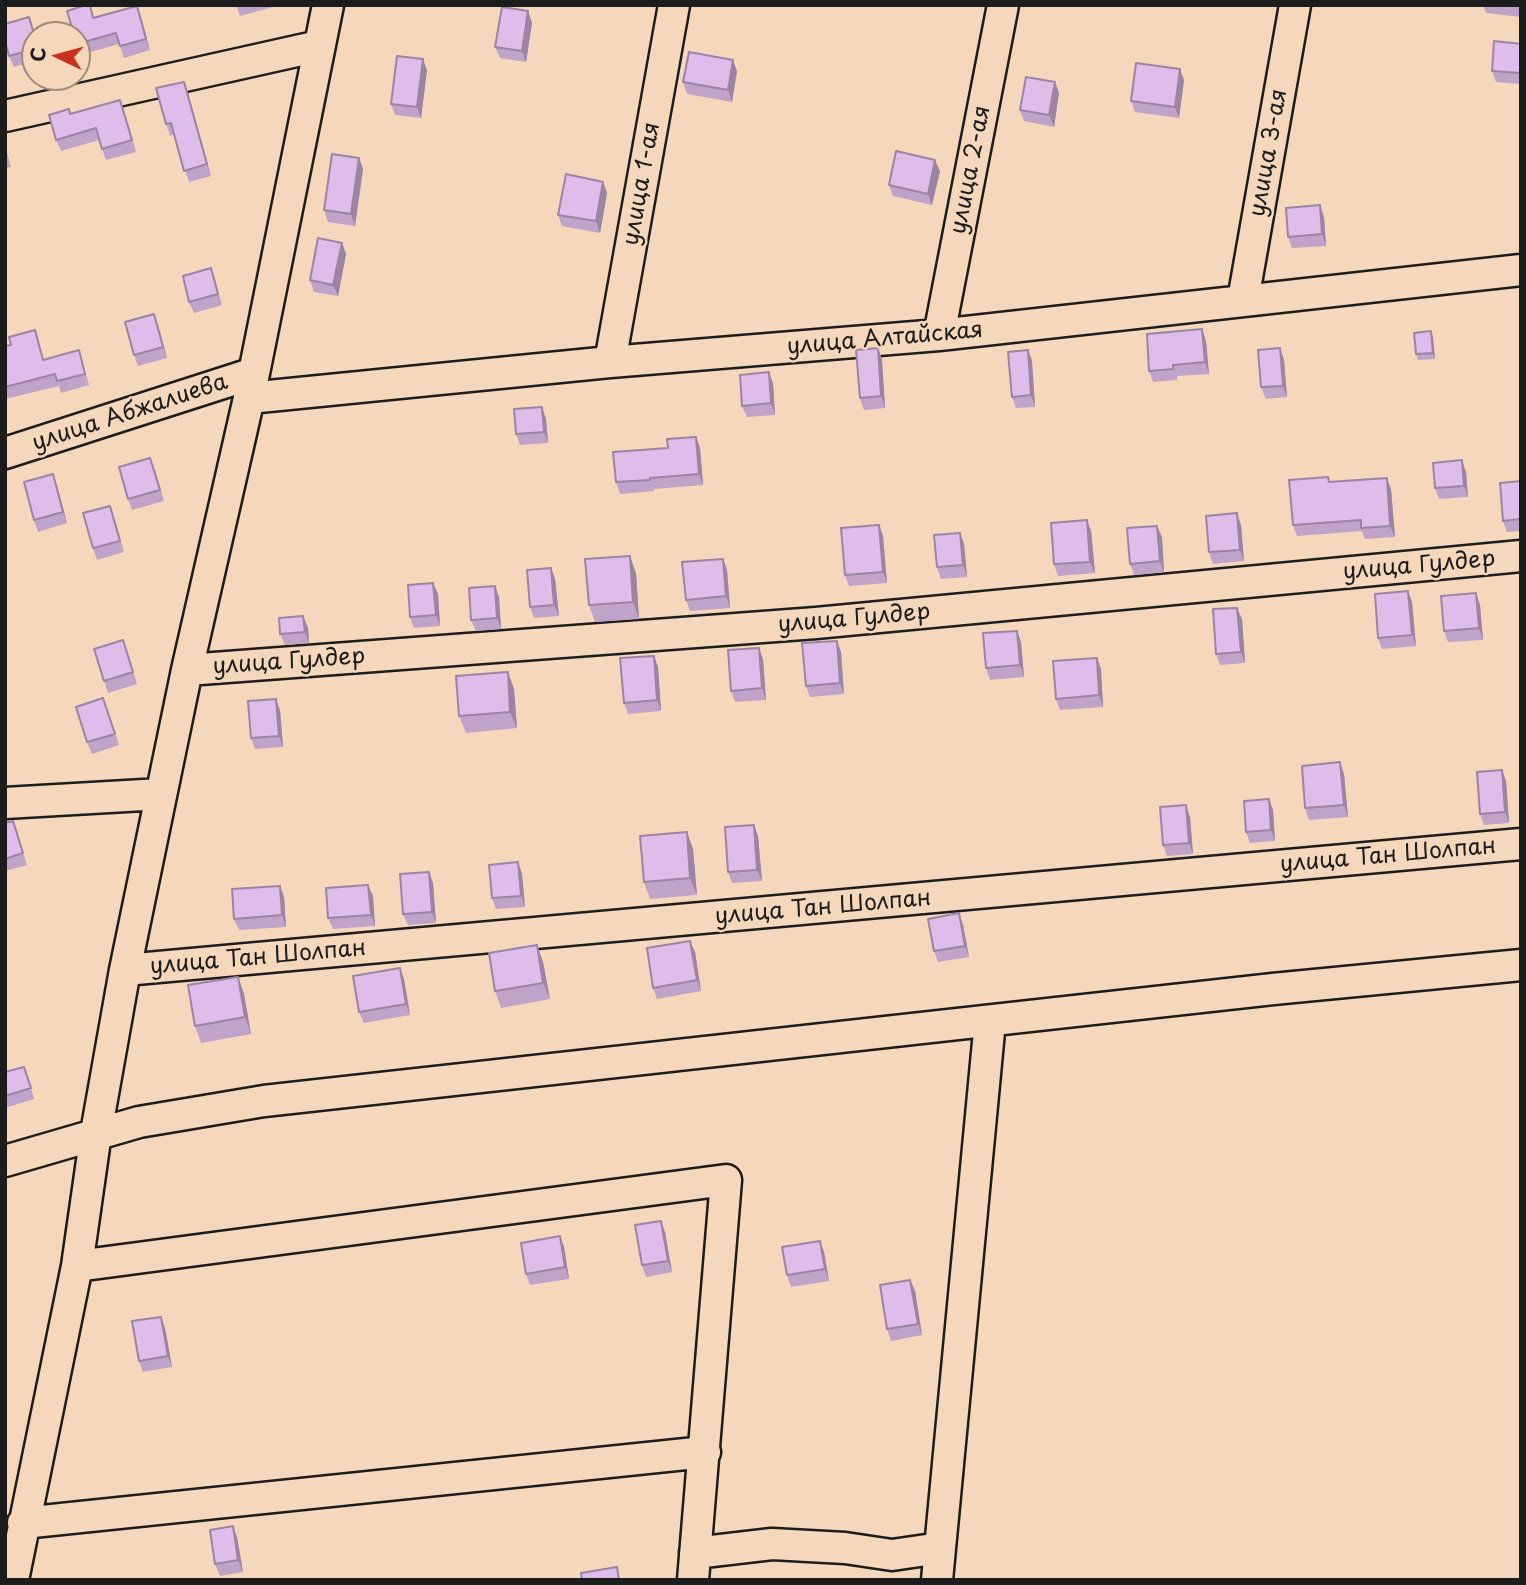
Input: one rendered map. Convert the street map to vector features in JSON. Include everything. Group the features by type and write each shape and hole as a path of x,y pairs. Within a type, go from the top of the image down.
{"street":[{"path":"12,1580 77,1266 96,1133 125,970 187,670 251,385 328,5"},
{"name":"улица 1-ая","path":"610,362 674,5"},
{"name":"улица 2-ая","path":"939,335 1003,5"},
{"name":"улица 3-ая","path":"1243,300 1295,5"},
{"path":"5,116 319,46"},
{"name":"улица Алтайская","path":"251,385 610,362 939,335 1521,270"},
{"name":"улица Абжалиева","path":"5,453 251,385"},
{"name":"улица Гулдер","path":"187,670 816,623 1521,556"},
{"path":"5,803 161,794"},
{"name":"улица Тан Шолпан","path":"125,970 1521,844"},
{"path":"5,1161 139,1122 264,1101 1521,965"},
{"path":"937,1580 990,1021"},
{"path":"77,1266 726,1181 694,1566 772,1544 845,1548 892,1555 940,1548"},
{"path":"23,1523 705,1452"}],"building":[{"path":"90,5 93,18 137,6 146,39 120,46 116,33 91,40 91,21 70,21 67,11"},
{"path":"502,7 528,11 522,51 495,47"},
{"path":"29,17 30,21 21,21 21,53 9,56 5,41 5,24"},
{"path":"1494,41 1521,44 1521,73 1492,71"},
{"path":"689,52 733,60 728,90 683,82"},
{"path":"397,56 423,59 417,107 391,104"},
{"path":"1136,63 1180,69 1175,107 1131,101"},
{"path":"1026,77 1055,82 1049,115 1020,110"},
{"path":"184,82 207,164 184,171 171,123 166,124 156,88"},
{"path":"120,100 132,140 102,149 96,128 56,140 49,115 69,109 70,114"},
{"path":"896,151 935,160 928,194 889,185"},
{"path":"332,154 359,158 351,214 324,210"},
{"path":"566,174 603,182 596,221 558,215"},
{"path":"1320,205 1322,234 1288,237 1286,208"},
{"path":"318,238 342,243 333,285 310,280"},
{"path":"211,268 218,294 189,302 183,276"},
{"path":"154,314 163,347 134,355 125,322"},
{"path":"1202,329 1205,362 1173,365 1173,369 1149,371 1147,334"},
{"path":"35,330 43,360 79,350 85,374 57,381 55,374 5,387 5,346 11,345 9,337"},
{"path":"1431,331 1433,353 1416,354 1414,333"},
{"path":"878,348 881,396 860,398 856,350"},
{"path":"1280,348 1283,386 1261,387 1258,350"},
{"path":"1028,350 1031,395 1012,397 1008,352"},
{"path":"769,372 771,403 742,406 740,375"},
{"path":"542,407 544,432 516,434 514,409"},
{"path":"696,437 699,474 616,482 613,452 668,448 667,439"},
{"path":"150,458 160,490 128,499 119,467"},
{"path":"1462,460 1464,486 1435,488 1433,463"},
{"path":"53,474 63,512 34,520 24,482"},
{"path":"1328,477 1329,482 1387,478 1390,526 1361,528 1361,520 1293,525 1289,480"},
{"path":"1521,481 1521,519 1503,521 1500,483"},
{"path":"110,506 120,541 93,548 83,513"},
{"path":"1237,513 1240,550 1209,552 1206,516"},
{"path":"1087,520 1090,562 1054,564 1051,523"},
{"path":"879,525 883,572 845,575 841,528"},
{"path":"1157,526 1160,561 1130,564 1127,528"},
{"path":"960,533 963,565 937,567 934,535"},
{"path":"630,556 633,602 589,605 585,559"},
{"path":"723,559 726,596 686,600 682,562"},
{"path":"551,568 554,605 530,607 527,570"},
{"path":"433,583 436,615 410,617 408,585"},
{"path":"495,586 497,618 471,620 469,588"},
{"path":"1408,591 1412,635 1378,638 1375,594"},
{"path":"1476,593 1479,628 1444,631 1441,596"},
{"path":"1237,608 1241,652 1216,654 1213,609"},
{"path":"303,616 305,632 280,634 279,618"},
{"path":"1017,631 1020,665 986,668 983,633"},
{"path":"123,640 133,672 104,681 94,649"},
{"path":"837,641 840,683 806,686 802,643"},
{"path":"759,648 762,688 731,691 728,650"},
{"path":"654,656 657,700 624,703 620,658"},
{"path":"1097,658 1099,695 1056,699 1053,661"},
{"path":"508,672 510,712 459,716 456,676"},
{"path":"103,698 115,734 87,742 76,707"},
{"path":"276,699 279,736 251,738 248,701"},
{"path":"1340,762 1344,805 1305,808 1302,766"},
{"path":"1502,770 1505,812 1480,814 1477,772"},
{"path":"1269,799 1271,830 1246,832 1244,801"},
{"path":"1186,805 1189,843 1163,845 1160,807"},
{"path":"13,821 23,853 5,859 5,823"},
{"path":"754,825 757,870 728,872 725,827"},
{"path":"687,832 690,878 644,882 640,836"},
{"path":"518,862 521,896 492,898 489,865"},
{"path":"429,872 432,912 403,914 400,874"},
{"path":"368,885 371,915 328,918 326,888"},
{"path":"280,886 282,915 234,919 232,889"},
{"path":"959,913 965,946 934,951 928,919"},
{"path":"690,941 697,980 653,988 647,948"},
{"path":"537,945 543,983 495,991 489,953"},
{"path":"400,968 406,1004 359,1012 353,976"},
{"path":"238,977 245,1017 195,1026 188,985"},
{"path":"24,1067 31,1088 5,1096 5,1072"},
{"path":"661,1221 668,1261 642,1265 635,1225"},
{"path":"560,1236 565,1267 526,1274 521,1243"},
{"path":"820,1241 825,1269 787,1275 782,1247"},
{"path":"910,1280 918,1324 887,1329 880,1285"},
{"path":"161,1317 168,1356 139,1361 132,1321"},
{"path":"233,1526 238,1560 215,1564 210,1530"},
{"path":"617,1567 619,1580 582,1580 581,1573"}]}
